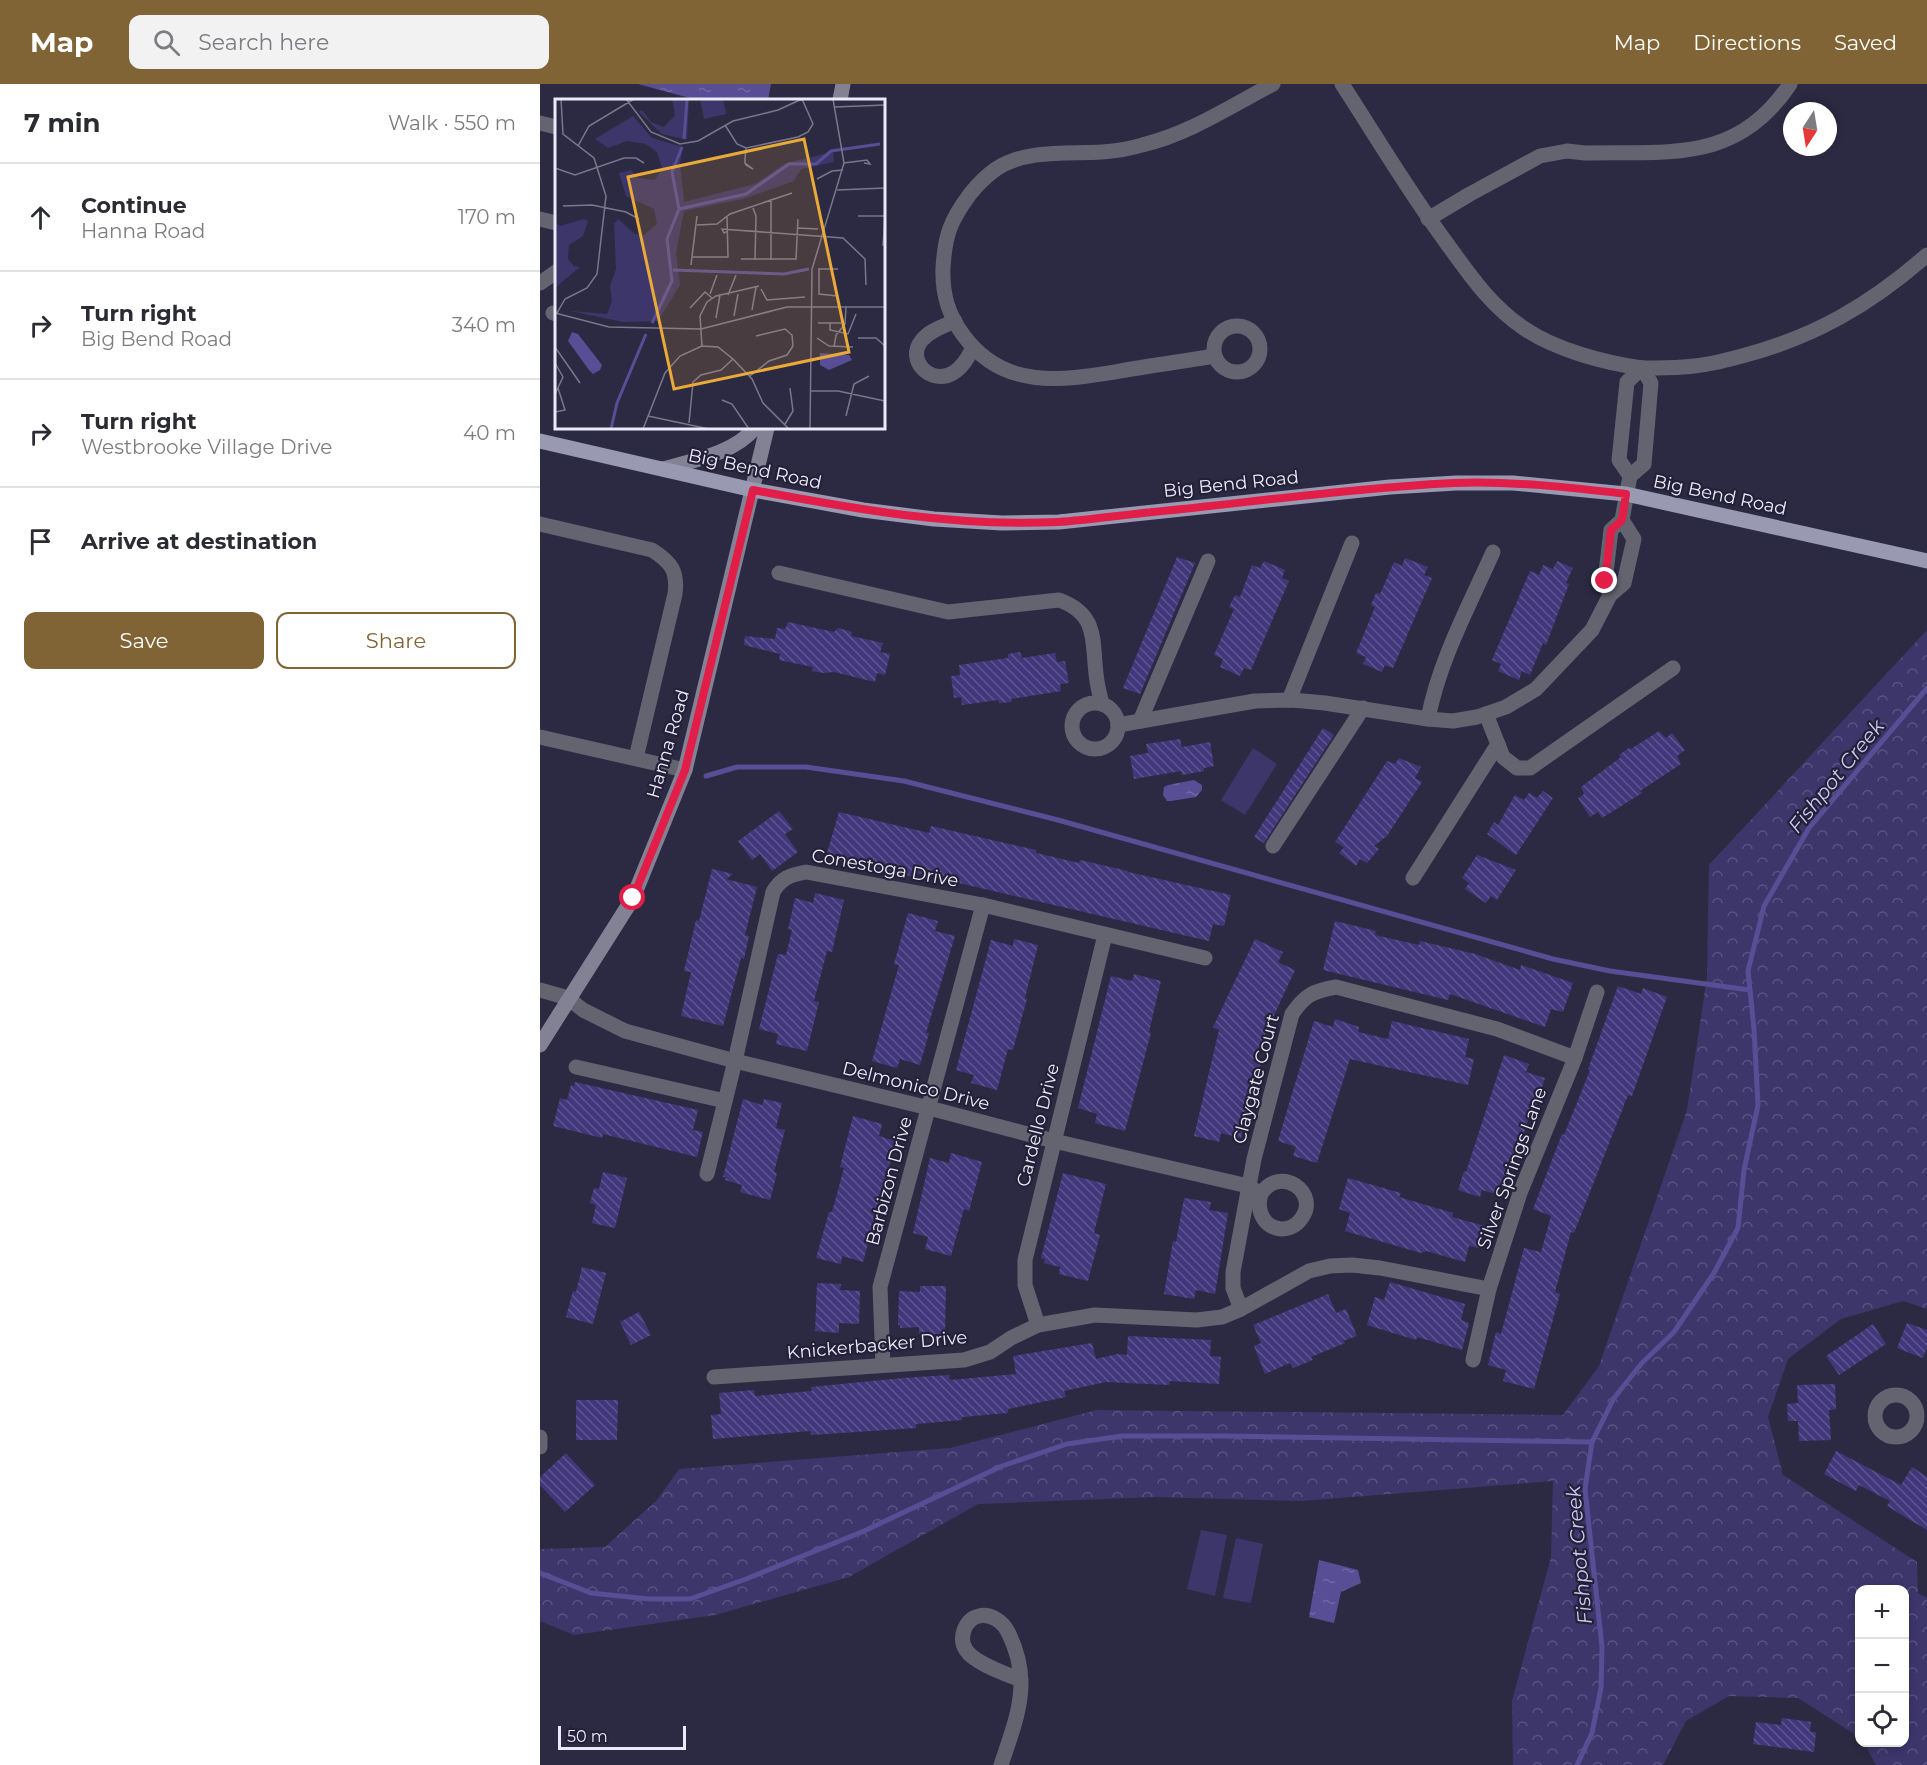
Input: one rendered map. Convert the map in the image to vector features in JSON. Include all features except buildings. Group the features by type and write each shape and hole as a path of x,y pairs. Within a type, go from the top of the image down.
{"main road":[{"name":"Big Bend Road","path":"540,441 753,490 863,510 934,519 1002,523 1059,522 1390,487 1456,483 1513,483 1626,494 1927,561"}],"street":[{"path":"840,99 843,84"},
{"path":"1215,356 1057,380 1032,378 1006,369 990,362 973,348 946,306 942,276 945,240 956,212 980,182 1013,159 1037,155 1106,152 1158,141 1200,123 1273,84"},
{"path":"1342,84 1428,219 1476,284 1498,308 1526,330 1580,354 1616,364 1642,368 1684,368 1718,363 1792,340 1828,325 1887,289 1927,255"},
{"path":"1428,219 1540,156 1567,151 1585,153 1696,150 1721,143 1740,134 1763,117 1790,84"},
{"path":"540,123 555,127"},
{"path":"540,219 555,223"},
{"path":"540,283 555,273"},
{"path":"955,321 923,338 918,346 917,362 928,374 944,376 952,374 966,361 973,348"},
{"path":"1630,476 1619,460 1627,382 1642,368"},
{"path":"1610,595 1605,581 1611,530 1622,520 1630,476 1644,464 1651,383 1642,368"},
{"path":"663,469 712,455 733,446 754,429"},
{"name":"Hanna Road","path":"540,1045 633,898 685,770 767,429"},
{"path":"1118,725 1255,701 1325,702 1453,721 1506,707 1536,689 1592,630 1610,595 1624,583 1634,538 1622,520"},
{"path":"540,524 641,546 664,557 672,566 677,580 675,594 636,758"},
{"path":"1289,700 1352,543"},
{"path":"1428,719 1433,693 1442,668 1493,552"},
{"path":"1140,721 1208,561"},
{"path":"779,573 948,612 1059,600 1074,606 1088,623 1094,640 1096,680 1102,704"},
{"path":"1486,714 1503,757 1516,768 1530,768 1674,668"},
{"path":"1102,704 1113,710 1117,717 1117,733 1108,746 1086,747 1075,738 1072,724 1077,711 1083,705 1102,704"},
{"path":"1273,846 1363,708"},
{"path":"540,737 685,770"},
{"path":"1413,878 1498,744"},
{"name":"Conestoga Drive","path":"707,1174 773,892 780,881 792,874 806,872 983,905 1205,958"},
{"name":"Barbizon Drive","path":"883,1365 880,1287 983,905"},
{"name":"Cardello Drive","path":"1038,1325 1025,1285 1025,1260 1105,934"},
{"name":"Claygate Court","path":"1241,1309 1233,1288 1233,1272 1255,1190 1254,1159 1292,1014 1303,999 1318,990 1336,987 1497,1029 1575,1058"},
{"name":"Delmonico Drive","path":"540,990 568,998 584,1010 625,1031 735,1061 1255,1190"},
{"name":"Silver Springs Lane","path":"1473,1360 1489,1289 1520,1193 1575,1058 1597,993"},
{"path":"576,1066 725,1101"},
{"name":"Knickerbacker Drive","path":"714,1377 964,1360 990,1352 1011,1338 1038,1325 1095,1315 1197,1320 1222,1317 1241,1309 1308,1271 1330,1266 1352,1265 1380,1268 1489,1289"},
{"path":"540,1437 540,1447"},
{"path":"1001,1765 1019,1711 1021,1680 1015,1650 1004,1625 992,1617 978,1616 970,1621 962,1634 962,1641 971,1656 1021,1680"}],"green space":[{"path":"1927,630 1927,1309 1903,1301 1841,1319 1788,1359 1768,1417 1783,1475 1917,1562 1918,1593 1927,1598 1927,1765 1876,1765 1866,1747 1909,1747 1909,1585 1855,1585 1855,1734 1798,1698 1729,1696 1686,1721 1663,1765 1513,1765 1512,1701 1551,1557 1553,1481 1301,1501 1154,1497 978,1504 849,1577 715,1615 574,1635 540,1621 540,1549 605,1547 657,1500 679,1469 950,1448 1097,1410 1563,1415 1599,1366 1687,1110 1707,977 1709,865"},
{"path":"1253,748 1277,764 1245,815 1221,800"},
{"path":"1201,1530 1227,1535 1215,1596 1187,1589"},
{"path":"1236,1538 1263,1544 1251,1603 1223,1598"}],"water":[{"path":"638,84 771,84 768,99 693,99"},
{"path":"1194,780 1202,785 1202,790 1196,797 1167,801 1163,795 1164,787 1168,785"},
{"path":"1319,1560 1358,1570 1361,1583 1341,1592 1334,1623 1309,1617"}],"waterway":[{"name":"Fishpot Creek","path":"1577,1765 1592,1733 1601,1688 1602,1647 1585,1489 1592,1442 1614,1398 1642,1363 1674,1332 1714,1273 1738,1228 1744,1170 1758,1105 1748,971 1764,906 1809,828 1927,688"},
{"path":"706,776 737,767 806,767 904,781 1058,820 1553,959 1610,971 1750,990"},
{"path":"540,1573 591,1593 649,1599 690,1599 864,1531 1002,1466 1067,1444 1122,1436 1592,1442"}],"route":[{"path":"633,898 685,770 753,490 863,510 934,519 1002,523 1059,522 1390,487 1456,483 1513,483 1577,488 1626,494 1622,520 1611,530 1605,581"}]}
